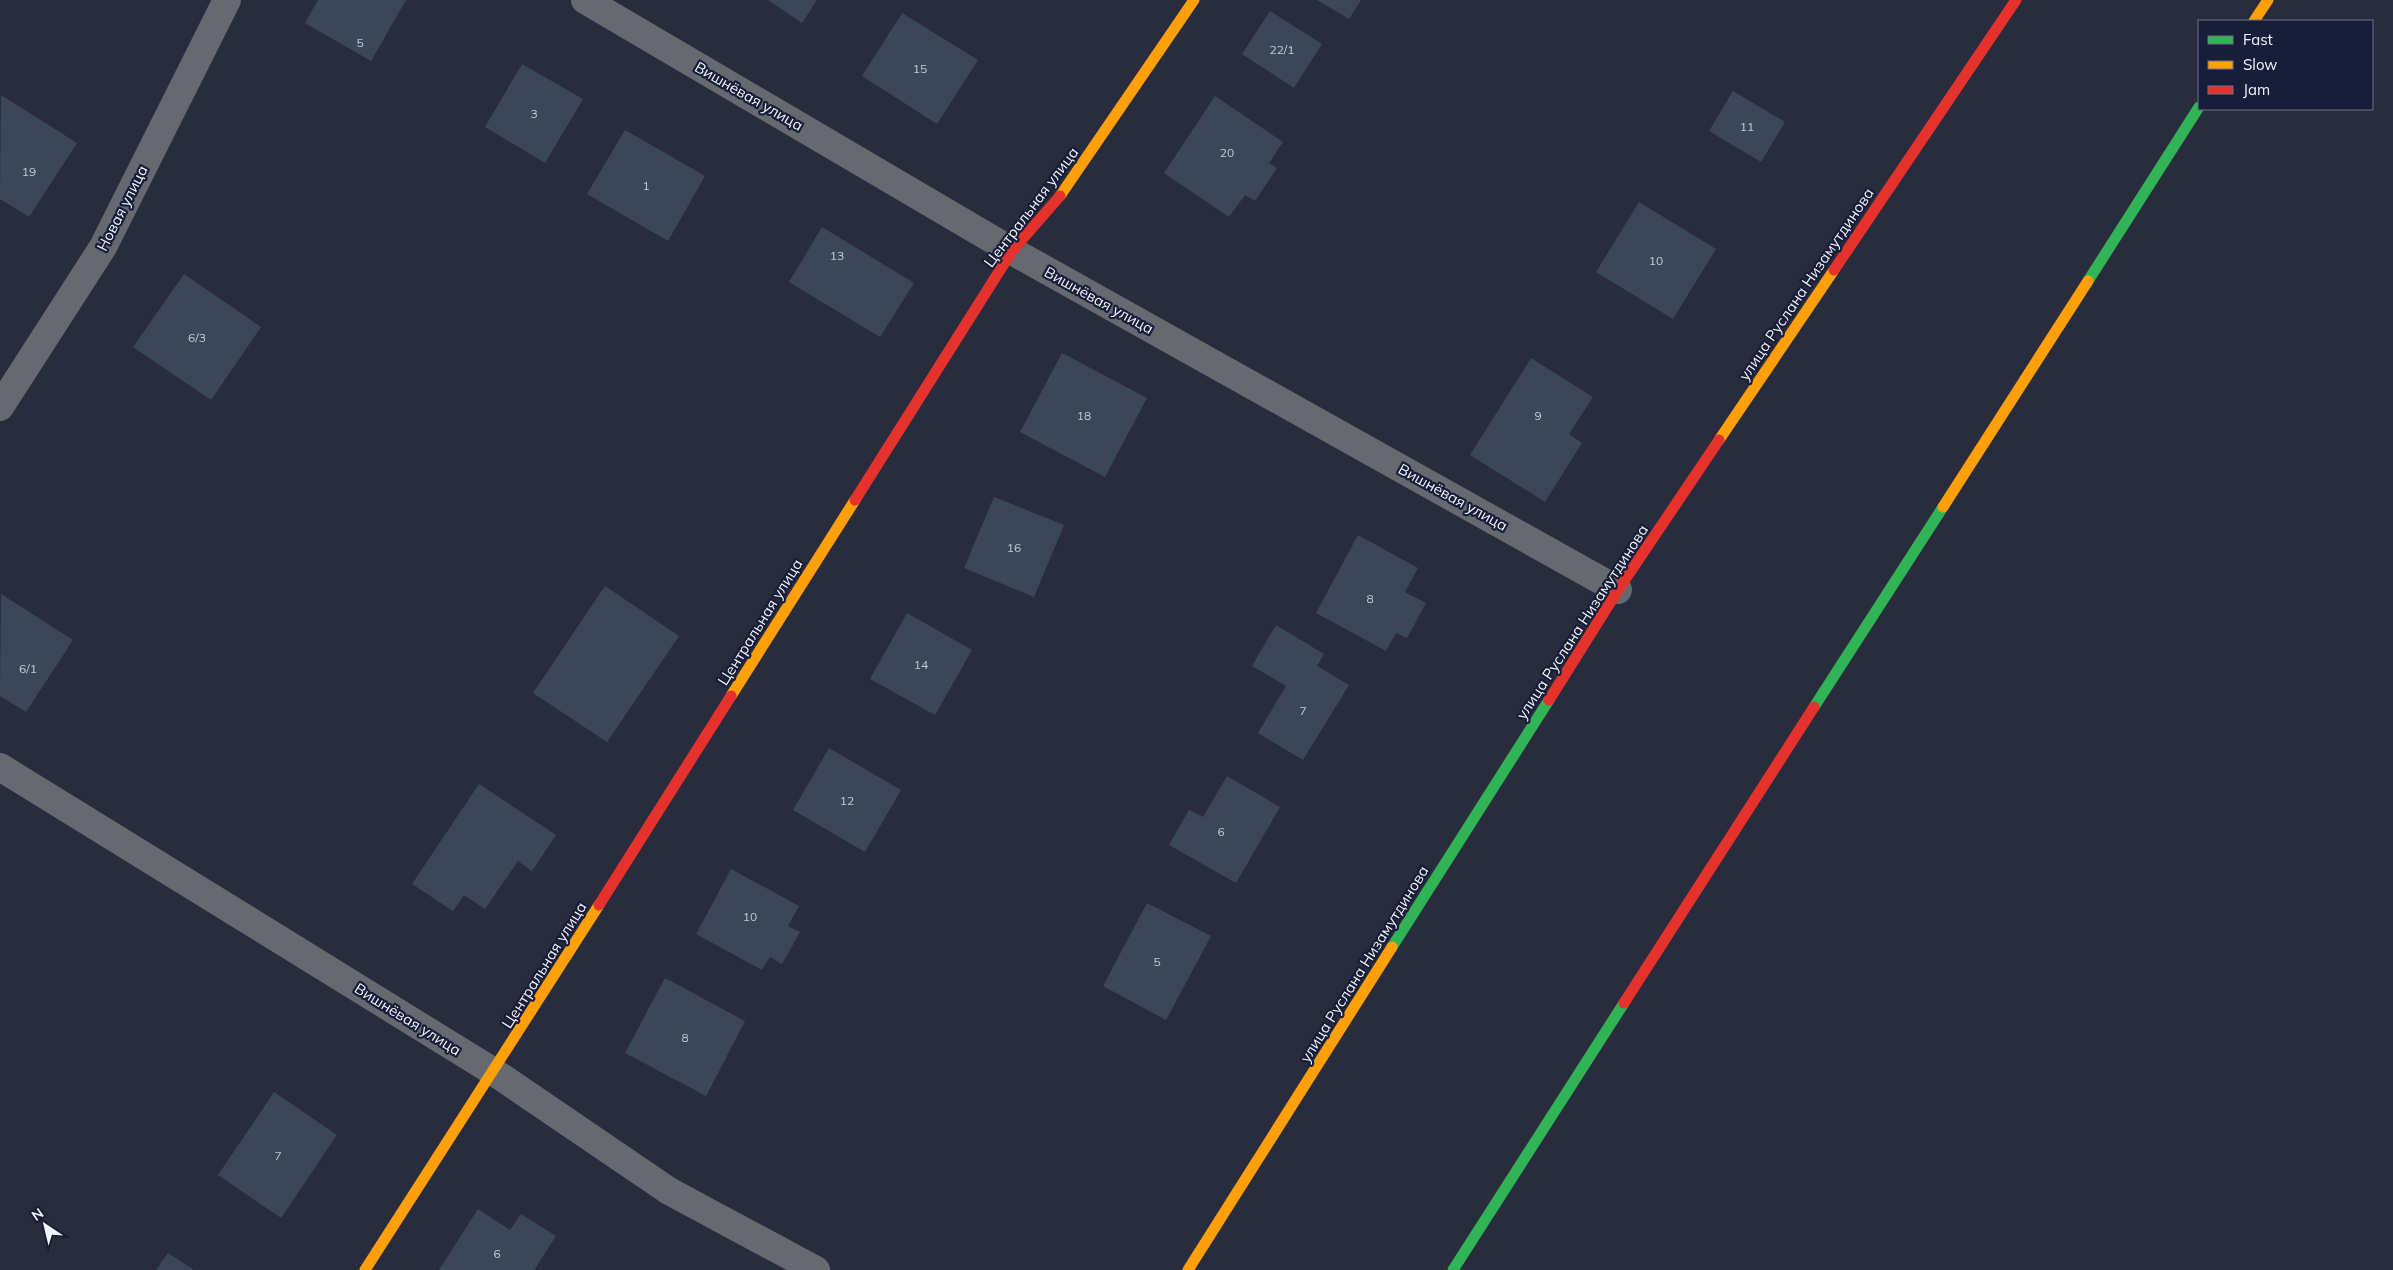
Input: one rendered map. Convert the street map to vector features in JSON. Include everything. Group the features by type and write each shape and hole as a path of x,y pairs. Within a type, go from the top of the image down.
{"street":[{"name":"Новая улица","path":"0,407 103,247 227,0"},
{"name":"Вишнёвая улица","path":"585,0 1012,252 1618,590"},
{"name":"Центральная улица","path":"365,1270 494,1072 1012,252 1069,186 1194,0"},
{"name":"улица Руслана Низамутдинова","path":"1188,1270 1618,590 2016,0"},
{"path":"2255,20 2268,0"},
{"path":"1453,1270 2198,109"},
{"name":"Вишнёвая улица","path":"0,768 494,1072 669,1191 816,1270"}],"building":[{"path":"318,0 406,0 371,61 305,23"},
{"path":"768,0 817,0 802,23"},
{"path":"1317,0 1361,0 1349,19"},
{"path":"1270,11 1322,44 1294,88 1242,54"},
{"path":"902,13 978,60 937,124 862,76"},
{"path":"522,64 583,99 545,163 485,127"},
{"path":"1733,91 1785,122 1761,162 1709,131"},
{"path":"1,95 77,143 29,217 0,199"},
{"path":"1215,96 1283,142 1269,163 1277,168 1255,201 1245,195 1229,217 1164,173"},
{"path":"625,130 705,176 668,241 587,194"},
{"path":"1639,202 1716,249 1673,319 1596,272"},
{"path":"822,227 914,283 880,337 789,282"},
{"path":"184,274 261,327 211,400 133,347"},
{"path":"1062,353 1147,398 1105,477 1020,432"},
{"path":"1531,358 1593,397 1569,434 1582,443 1545,502 1470,455"},
{"path":"994,497 1064,525 1034,597 964,568"},
{"path":"1358,535 1418,568 1405,592 1426,603 1407,638 1396,633 1386,651 1316,613"},
{"path":"605,586 679,636 607,742 533,693"},
{"path":"1,594 73,640 26,712 0,696"},
{"path":"907,613 972,650 935,715 870,679"},
{"path":"1276,625 1324,654 1317,666 1349,685 1303,760 1258,733 1286,686 1252,666"},
{"path":"829,748 901,790 865,852 793,810"},
{"path":"1227,776 1280,807 1236,883 1169,845 1189,810 1203,817"},
{"path":"479,784 556,835 532,871 518,861 485,909 464,895 453,911 412,884"},
{"path":"731,869 799,906 788,926 800,932 782,964 770,957 762,970 696,934"},
{"path":"1147,903 1211,936 1166,1020 1103,986"},
{"path":"665,978 745,1021 706,1096 625,1053"},
{"path":"274,1092 337,1135 281,1218 218,1175"},
{"path":"478,1209 510,1230 521,1214 556,1236 534,1270 439,1270"},
{"path":"168,1253 194,1270 156,1270"}],"traffic: fast":[{"path":"2088,281 2198,109"},
{"path":"1814,707 1943,507"},
{"path":"1392,947 1549,700"},
{"path":"1453,1270 1624,1003"}],"traffic: slow":[{"path":"1060,196 1194,0"},
{"path":"2255,20 2268,0"},
{"path":"1719,440 1834,270"},
{"path":"1943,507 2088,281"},
{"path":"731,696 855,500"},
{"path":"365,1270 599,905"},
{"path":"1188,1270 1392,947"}],"traffic: jam":[{"path":"1834,270 2016,0"},
{"path":"855,500 1012,251 1060,196"},
{"path":"1549,700 1618,590 1719,440"},
{"path":"599,905 731,696"},
{"path":"1624,1003 1814,707"}]}
